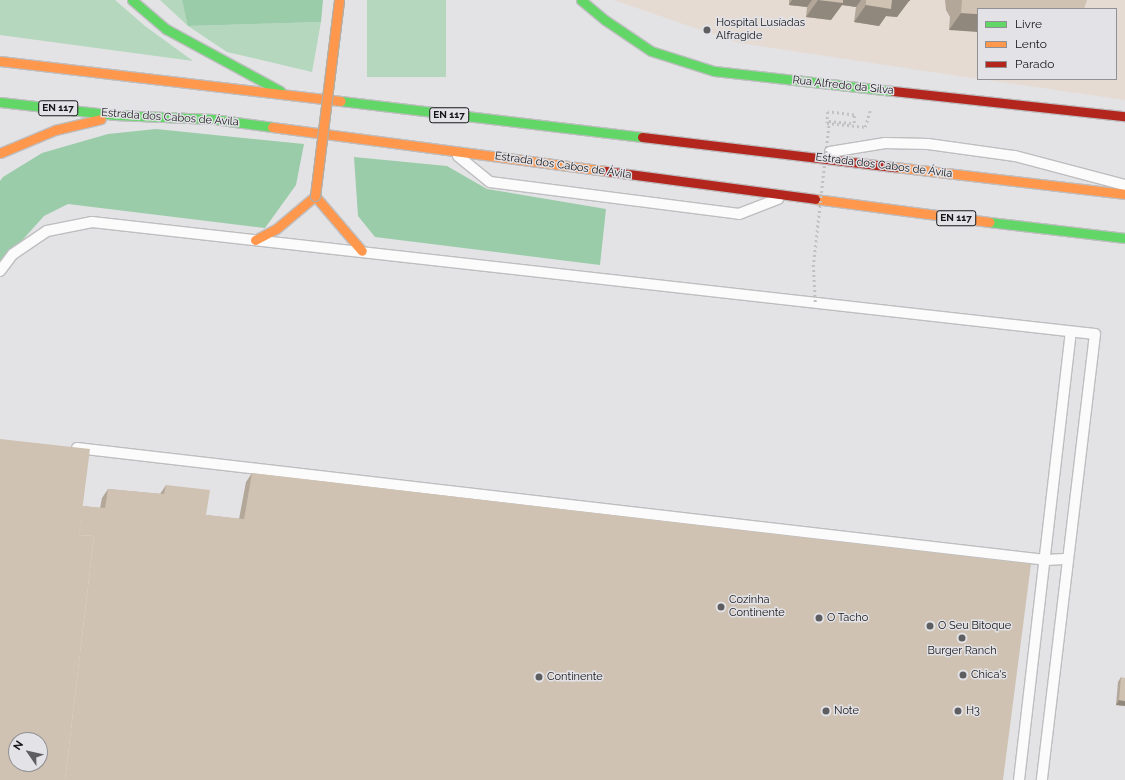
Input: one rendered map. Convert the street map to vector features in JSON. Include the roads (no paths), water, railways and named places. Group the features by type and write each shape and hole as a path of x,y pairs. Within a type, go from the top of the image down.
{"main road":[{"path":"132,0 166,29 291,97"},
{"path":"255,240 276,229 315,196 339,0"},
{"name":"Rua Alfredo da Silva","path":"581,0 604,20 651,51 714,72 1125,116"},
{"name":"Estrada dos Cabos de Ávila","path":"0,61 97,71 291,97 1125,194"},
{"name":"Estrada dos Cabos de Ávila","path":"0,102 115,115 213,119 787,196 1125,238"},
{"path":"0,153 55,130 115,115"},
{"path":"315,196 362,251"}],"lane":[{"path":"802,156 885,143 928,144 1015,156 1125,184"},
{"path":"452,151 490,182 739,214 787,196"},
{"path":"0,271 13,254 47,231 92,222 1095,334 1042,780"},
{"path":"1019,780 1046,560 1071,332"},
{"path":"64,446 1046,560 1068,559"}],"place":[{"name":"Hospital Lusíadas Alfragide","path":"707,30"},
{"name":"Cozinha Continente","path":"721,607"},
{"name":"O Tacho","path":"819,618"},
{"name":"O Seu Bitoque","path":"930,626"},
{"name":"Burger Ranch","path":"962,638"},
{"name":"Chica's","path":"963,675"},
{"name":"Continente","path":"539,677"},
{"name":"Note","path":"826,711"},
{"name":"H3","path":"958,711"}]}
